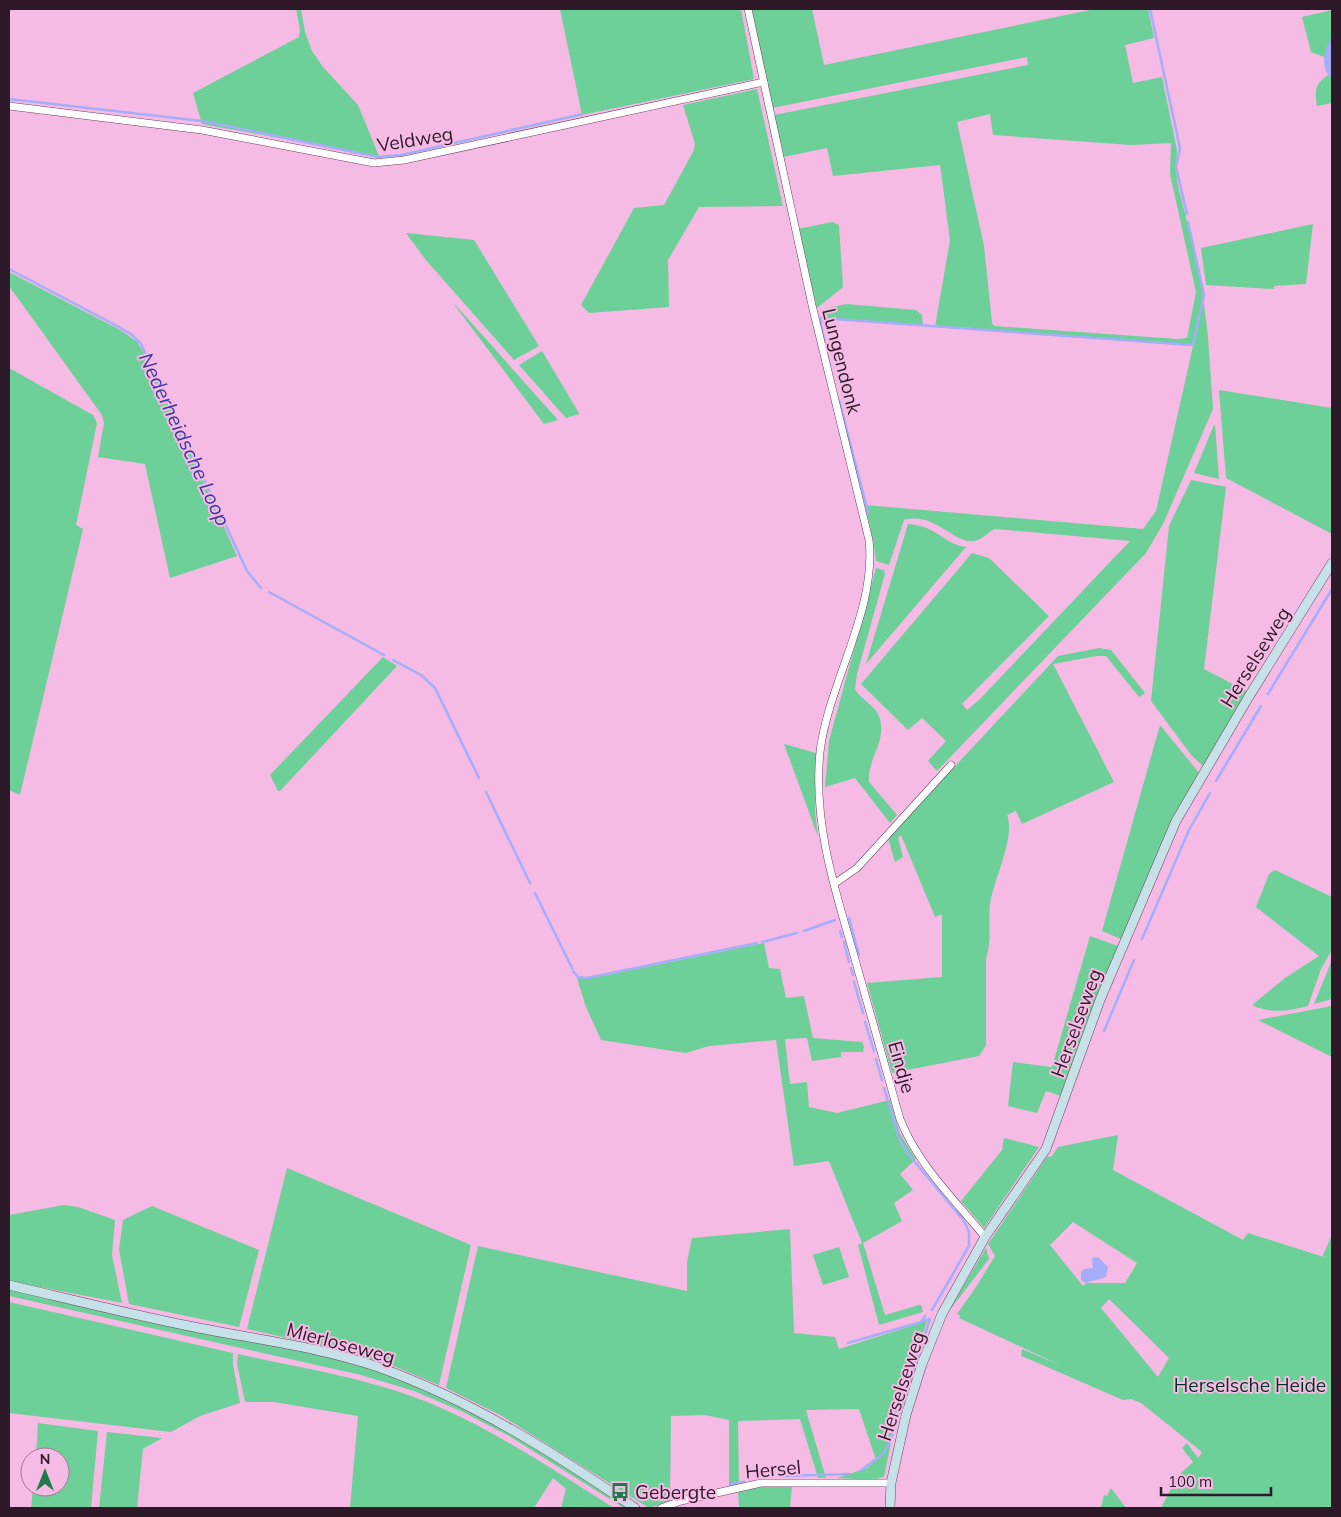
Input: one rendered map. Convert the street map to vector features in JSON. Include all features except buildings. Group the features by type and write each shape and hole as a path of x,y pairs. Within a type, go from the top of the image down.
{"street":[{"name":"Lungendonk","path":"748,9 812,305 870,540 871,555 866,589 828,718"},
{"name":"Veldweg","path":"9,106 202,130 374,163 404,160 764,82"},
{"name":"Herselseweg","path":"890,1508 891,1483 898,1446 922,1364 942,1314 985,1237 1046,1149 1100,1000 1176,821 1248,698 1332,563"},
{"name":"Eindje","path":"828,718 820,751 820,812 834,884 900,1119 909,1142 921,1161 985,1237"},
{"path":"834,884 857,868 951,765"},
{"name":"Mierloseweg","path":"9,1285 190,1326 300,1347 376,1366 436,1390 474,1408 524,1436 635,1508"},
{"name":"Hersel","path":"661,1508 681,1501 760,1483 891,1483"}],"green space":[{"path":"296,9 301,9 305,32 312,51 323,67 358,105 379,156 202,124 193,93 299,37 300,30"},
{"path":"560,9 741,9 754,79 582,115"},
{"path":"751,9 812,9 824,65 1095,9 1148,9 1154,38 1125,45 1133,83 1162,77 1177,150 1176,169 1178,186 1200,272 1208,337 1213,409 1163,524 1146,553 937,771 928,761 946,741 922,718 908,730 861,684 972,553 989,558 1049,616 962,704 967,710 979,700 1130,541 995,529 982,538 966,541 934,523 915,518 904,520 889,565 876,561 865,505 1143,529 1156,511 1193,346 935,327 950,240 940,165 833,176 827,148 783,157 774,115 1028,65 1027,57 772,108","holes":["990,114 993,135 1131,145 1171,143 1170,174 1196,292 1187,338 1177,339 994,326 992,323 984,246 957,122"]},
{"path":"1332,10 1332,37 1324,57 1311,52 1302,17"},
{"path":"1328,75 1332,79 1332,103 1317,106 1316,88"},
{"path":"757,89 783,206 699,207 668,260 669,307 589,313 581,305 634,208 664,205 694,150 695,144 683,105"},
{"path":"832,222 839,225 843,287 817,308 798,229"},
{"path":"1313,224 1306,284 1274,286 1274,289 1206,285 1201,248"},
{"path":"406,233 474,240 539,346 514,360 425,259"},
{"path":"9,272 122,331 137,342 149,361 237,556 170,578 145,464 98,457 104,423 102,415 9,286"},
{"path":"453,303 460,310 558,420 544,424"},
{"path":"846,304 916,310 922,315 923,326 822,318 825,309"},
{"path":"542,351 579,414 566,418 519,365"},
{"path":"9,368 93,415 97,423 76,525 83,529 20,795 9,790"},
{"path":"1219,390 1332,408 1332,534 1226,478"},
{"path":"1215,425 1219,479 1194,473"},
{"path":"1191,480 1226,487 1204,669 1248,692 1203,766 1192,756 1151,701 1169,526"},
{"path":"908,524 926,528 958,545 966,547 866,664"},
{"path":"876,568 884,570 885,574 857,674 855,689 879,716 881,733 869,773 869,782 897,815 890,823 855,778 825,787 829,741"},
{"path":"1099,648 1111,650 1145,693 1139,697 1106,656 1053,664 1114,782 1022,824 1016,811 1007,815 1009,835 990,905 989,939 986,959 986,1045 979,1056 892,1073 867,983 942,977 942,914 935,917 901,835 898,838 903,857 895,862 888,838 1058,656"},
{"path":"383,657 397,666 278,791 270,775"},
{"path":"1160,725 1199,773 1157,856 1121,939 1102,931"},
{"path":"784,744 816,753 815,811 818,837"},
{"path":"1275,870 1332,897 1332,950 1321,969 1308,1006 1279,1011 1265,1010 1252,1005 1285,978 1319,956 1256,907 1269,874"},
{"path":"1090,936 1118,946 1103,983 1064,1097 1046,1091 1037,1113 1008,1106 1013,1062 1052,1067"},
{"path":"764,943 769,968 780,969 786,998 804,996 813,1038 862,1042 864,1047 863,1052 841,1052 841,1057 812,1061 807,1038 785,1039 790,1084 807,1082 809,1107 837,1113 890,1100 900,1134 916,1159 900,1174 913,1190 894,1203 902,1221 863,1243 885,1315 919,1305 921,1305 923,1312 879,1325 858,1245 862,1243 829,1161 794,1166 776,1040 709,1046 686,1053 601,1040 586,1007 576,975 587,979"},
{"path":"1332,960 1332,999 1314,1004"},
{"path":"1332,1006 1332,1057 1258,1020"},
{"name":"Herselsche Heide","path":"1118,1135 1113,1170 1243,1240 1248,1233 1324,1257 1323,1255 1332,1235 1332,1508 1161,1508 1177,1477 1193,1462 1182,1448 1187,1443 1198,1458 1202,1452 1141,1403 1131,1399 1123,1400 1021,1356 1022,1349 1062,1366 959,1318 960,1315 957,1314 995,1256 988,1244 1047,1157 1052,1156 1058,1147","holes":["1073,1222 1137,1263 1125,1283 1086,1283 1083,1286 1050,1245","1109,1299 1169,1358 1158,1377 1101,1308"]},
{"path":"1004,1138 1039,1147 984,1228 961,1201 1002,1150"},
{"path":"287,1168 471,1245 439,1385 396,1367 344,1351 247,1329"},
{"path":"64,1205 78,1207 115,1220 112,1255 122,1303 9,1281 9,1215"},
{"path":"152,1206 259,1250 239,1327 129,1304 119,1250 123,1220"},
{"path":"790,1229 794,1333 835,1337 839,1349 927,1321 897,1413 884,1477 872,1480 837,1478 867,1468 876,1460 859,1409 806,1410 826,1478 818,1478 800,1419 738,1421 739,1485 729,1486 729,1420 705,1415 671,1416 670,1501 649,1508 502,1416 446,1388 478,1246 687,1291 687,1262 692,1238"},
{"path":"839,1247 849,1277 823,1285 813,1255"},
{"path":"986,1248 989,1259 949,1311"},
{"path":"9,1289 287,1346 394,1374 499,1423 631,1508 624,1508 509,1436 463,1412 414,1391 361,1375 9,1296"},
{"path":"9,1302 233,1353 233,1364 240,1403 200,1416 171,1432 9,1413"},
{"path":"238,1354 369,1383 411,1396 438,1407 490,1432 614,1508 561,1508 566,1489 553,1478 534,1508 350,1508 358,1416 274,1402 245,1402 237,1364"},
{"path":"38,1423 98,1431 91,1508 31,1508 32,1497 70,1497 70,1447 37,1447"},
{"path":"107,1432 162,1438 143,1449 137,1508 99,1508"},
{"path":"777,1485 792,1485 790,1508 739,1508 738,1491"},
{"path":"1111,1488 1126,1508 1101,1508 1104,1495 1107,1496"}],"water":[{"path":"1332,37 1332,79 1326,70 1324,59"},
{"path":"1098,1257 1108,1267 1106,1277 1086,1283 1081,1280 1081,1272 1084,1269 1093,1268 1092,1258"}],"waterway":[{"path":"1150,9 1180,148 1176,167 1187,214"},
{"path":"9,99 202,121 378,157 401,155 583,114"},
{"path":"830,366 821,318 1193,345 1204,295 1188,222"},
{"name":"Nederheidsche Loop","path":"9,269 117,326 131,334 141,344 247,571 261,588"},
{"path":"839,400 868,512"},
{"path":"1268,694 1332,589"},
{"name":"Nederheidsche Loop","path":"269,592 384,655"},
{"name":"Nederheidsche Loop","path":"393,660 421,675 435,688 479,778"},
{"path":"1216,781 1261,706"},
{"name":"Nederheidsche Loop","path":"486,792 530,883"},
{"path":"1142,939 1189,830 1210,793"},
{"name":"Nederheidsche Loop","path":"535,893 572,968"},
{"path":"849,918 859,955"},
{"name":"Nederheidsche Loop","path":"804,931 835,920"},
{"path":"840,931 842,937"},
{"name":"Nederheidsche Loop","path":"762,942 797,933"},
{"path":"844,942 849,962"},
{"name":"Nederheidsche Loop","path":"573,971 578,977 587,978 757,943"},
{"path":"1104,1031 1134,960"},
{"path":"851,968 853,975"},
{"path":"854,982 863,1013"},
{"path":"865,1022 874,1051"},
{"path":"876,1059 882,1080"},
{"path":"884,1088 900,1141 910,1156 964,1221 969,1232 969,1246 932,1310"},
{"path":"860,1471 884,1453 891,1439 930,1319 921,1322 925,1316"},
{"path":"848,1343 921,1322"},
{"path":"784,1476 849,1474"},
{"path":"731,1484 744,1482"}],"place":[{"name":"Gebergte","path":"620,1492"}]}
